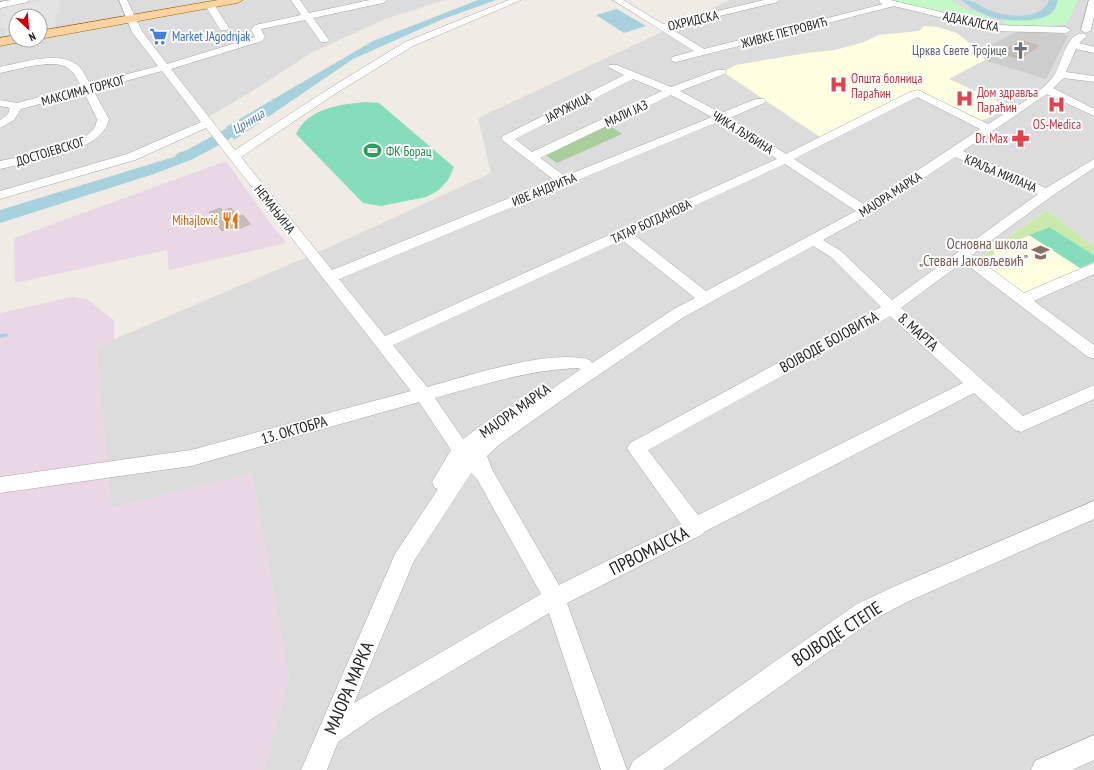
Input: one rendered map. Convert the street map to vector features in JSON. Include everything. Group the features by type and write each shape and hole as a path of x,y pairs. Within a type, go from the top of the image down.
{"main road":[{"path":"48,34 237,0"}],"street":[{"path":"0,5 25,0"},
{"name":"НЕМАЊИНА","path":"123,0 137,32 166,67 208,124 328,276 473,456 556,598 614,770"},
{"path":"295,0 324,40"},
{"path":"307,16 383,0"},
{"path":"232,154 409,44 517,0"},
{"name":"ОХРИДСКА","path":"617,0 663,27 776,0"},
{"name":"АДАКАЛСКА","path":"878,0 996,28 1078,34"},
{"path":"1080,12 1085,0"},
{"name":"МАЈОРА МАРКА","path":"314,770 402,561 450,487 473,456 584,364 632,336 680,313 814,240 865,210 1048,90 1061,74 1093,0"},
{"name":"ЖИВКЕ ПЕТРОВИЋ","path":"676,59 893,4"},
{"path":"210,5 224,28"},
{"name":"МАКСИМА ГОРКОГ","path":"0,103 10,104 16,107 166,67 259,39 260,37 256,30 258,27 307,16"},
{"path":"663,27 704,52"},
{"path":"1078,34 1094,50"},
{"name":"ДОСТОЈЕВСКОГ","path":"0,70 40,63 67,63 75,69 103,119 102,126 98,133 78,144 0,165"},
{"name":"ЧИКА ЉУБИНА","path":"613,67 630,76 671,91 721,117 865,210"},
{"name":"МАЛИ ЈАЗ","path":"532,157 671,91 721,72"},
{"path":"1061,74 1094,79"},
{"name":"ЈАРУЖИЦА","path":"532,157 508,140 509,137 630,76"},
{"path":"1048,90 1094,113"},
{"name":"ТАТАР БОГДАНОВА","path":"382,344 786,159 918,93 989,129"},
{"name":"ИВЕ АНДРИЋА","path":"328,276 760,100"},
{"path":"0,125 15,113 16,107"},
{"path":"0,195 131,157 208,124"},
{"name":"КРАЉА МИЛАНА","path":"954,152 1047,193"},
{"path":"532,157 563,181"},
{"name":"ВОЈВОДЕ БОЈОВИЋА","path":"696,528 636,448 891,308 964,256 1047,193 1092,167"},
{"path":"624,234 706,299"},
{"name":"8. МАРТА","path":"814,240 836,254 891,308 1021,425 1094,392"},
{"path":"964,256 1024,299 1094,353"},
{"path":"1024,299 1094,268"},
{"name":"МАЈОРА МАРКА","path":"473,456 566,388 680,313"},
{"name":"13. ОКТОБРА","path":"0,485 191,458 494,375 552,363 577,362 584,364"},
{"name":"ПРВОМАЈСКА","path":"330,733 368,708 556,598 976,384"},
{"name":"ВОЈВОДЕ СТЕПЕ","path":"642,770 865,612 901,594 1094,510"},
{"path":"1044,770 1094,747"}],"shaded area":[{"path":"0,0 445,0 385,19 311,53 251,92 136,159 0,199"},
{"path":"45,0 59,0 60,13 55,14 56,29 48,32 48,8 8,8 8,6"},
{"path":"730,0 1094,0 1094,770 264,770 289,679 252,474 111,508 96,347 321,251 491,173 478,118"},
{"path":"8,8 8,37 4,38 5,28 0,28 1,9"},
{"name":"Општа болница Параћин","path":"924,26 938,27 957,33 979,51 985,60 949,79 1011,107 979,122 918,91 823,139 723,72 736,65 807,53 835,50 864,42 879,35 919,31"},
{"path":"1056,31 1068,36 1046,79 987,61 981,50 1016,32"},
{"path":"226,161 273,227 287,243 169,270 167,250 15,283 14,238"},
{"name":"Основна школа „Стеван Јаковљевић”","path":"1047,210 1094,247 1094,266 1027,297 980,266 978,259"},
{"path":"72,297 87,299 114,320 114,339 96,347 111,508 252,474 289,679 264,770 0,770 0,313"}],"green space":[{"path":"892,0 951,0 965,9 989,16 992,25 888,2"},
{"path":"1058,0 1077,0 1068,23 1059,25 1007,27 1002,19 1027,19 1046,16 1054,11"},
{"name":"ФК Борац","path":"366,102 379,103 454,167 448,180 439,190 426,197 381,206 363,203 296,134 301,125 308,118 317,113 336,106"},
{"path":"607,124 622,134 557,163 544,154"},
{"path":"1047,210 1094,247 1094,255 1048,227 993,251 995,254 987,257 992,261 988,263 993,266 985,269 980,266 978,259"},
{"path":"1049,227 1094,255 1094,262 1080,268 1029,235"}],"water":[{"path":"478,0 496,0 443,19 353,59 234,140 226,127 373,41"},
{"path":"961,0 972,2 995,12 1022,16 1031,15 1038,12 1045,7 1049,0 1058,0 1056,7 1051,13 1038,19 1011,20 988,16"},
{"path":"617,9 646,26 624,33 596,15"},
{"path":"208,142 213,148 193,159 154,174 0,223 0,210 187,153"}],"building":[{"name":"Црква Свете Тројице","path":"1021,40 1038,46 1020,59 1002,53"},
{"name":"Mihajlović","path":"221,208 223,211 231,208 238,217 243,215 250,224 236,230 233,227 222,231 209,212"}],"waterway":[{"name":"Црница","path":"183,156 192,153 254,117"},
{"path":"0,336 6,335"}],"place":[{"name":"Market JAgodnjak","path":"159,36"},
{"name":"Црква Свете Тројице","path":"1020,50"},
{"name":"Општа болница Параћин","path":"838,85"},
{"name":"Дом здравља Параћин","path":"964,99"},
{"name":"OS-Medica","path":"1057,105"},
{"name":"Dr. Max","path":"1021,138"},
{"name":"ФК Борац","path":"373,151"},
{"name":"Mihajlović","path":"231,220"},
{"name":"Основна школа „Стеван Јаковљевић”","path":"1041,253"}]}
